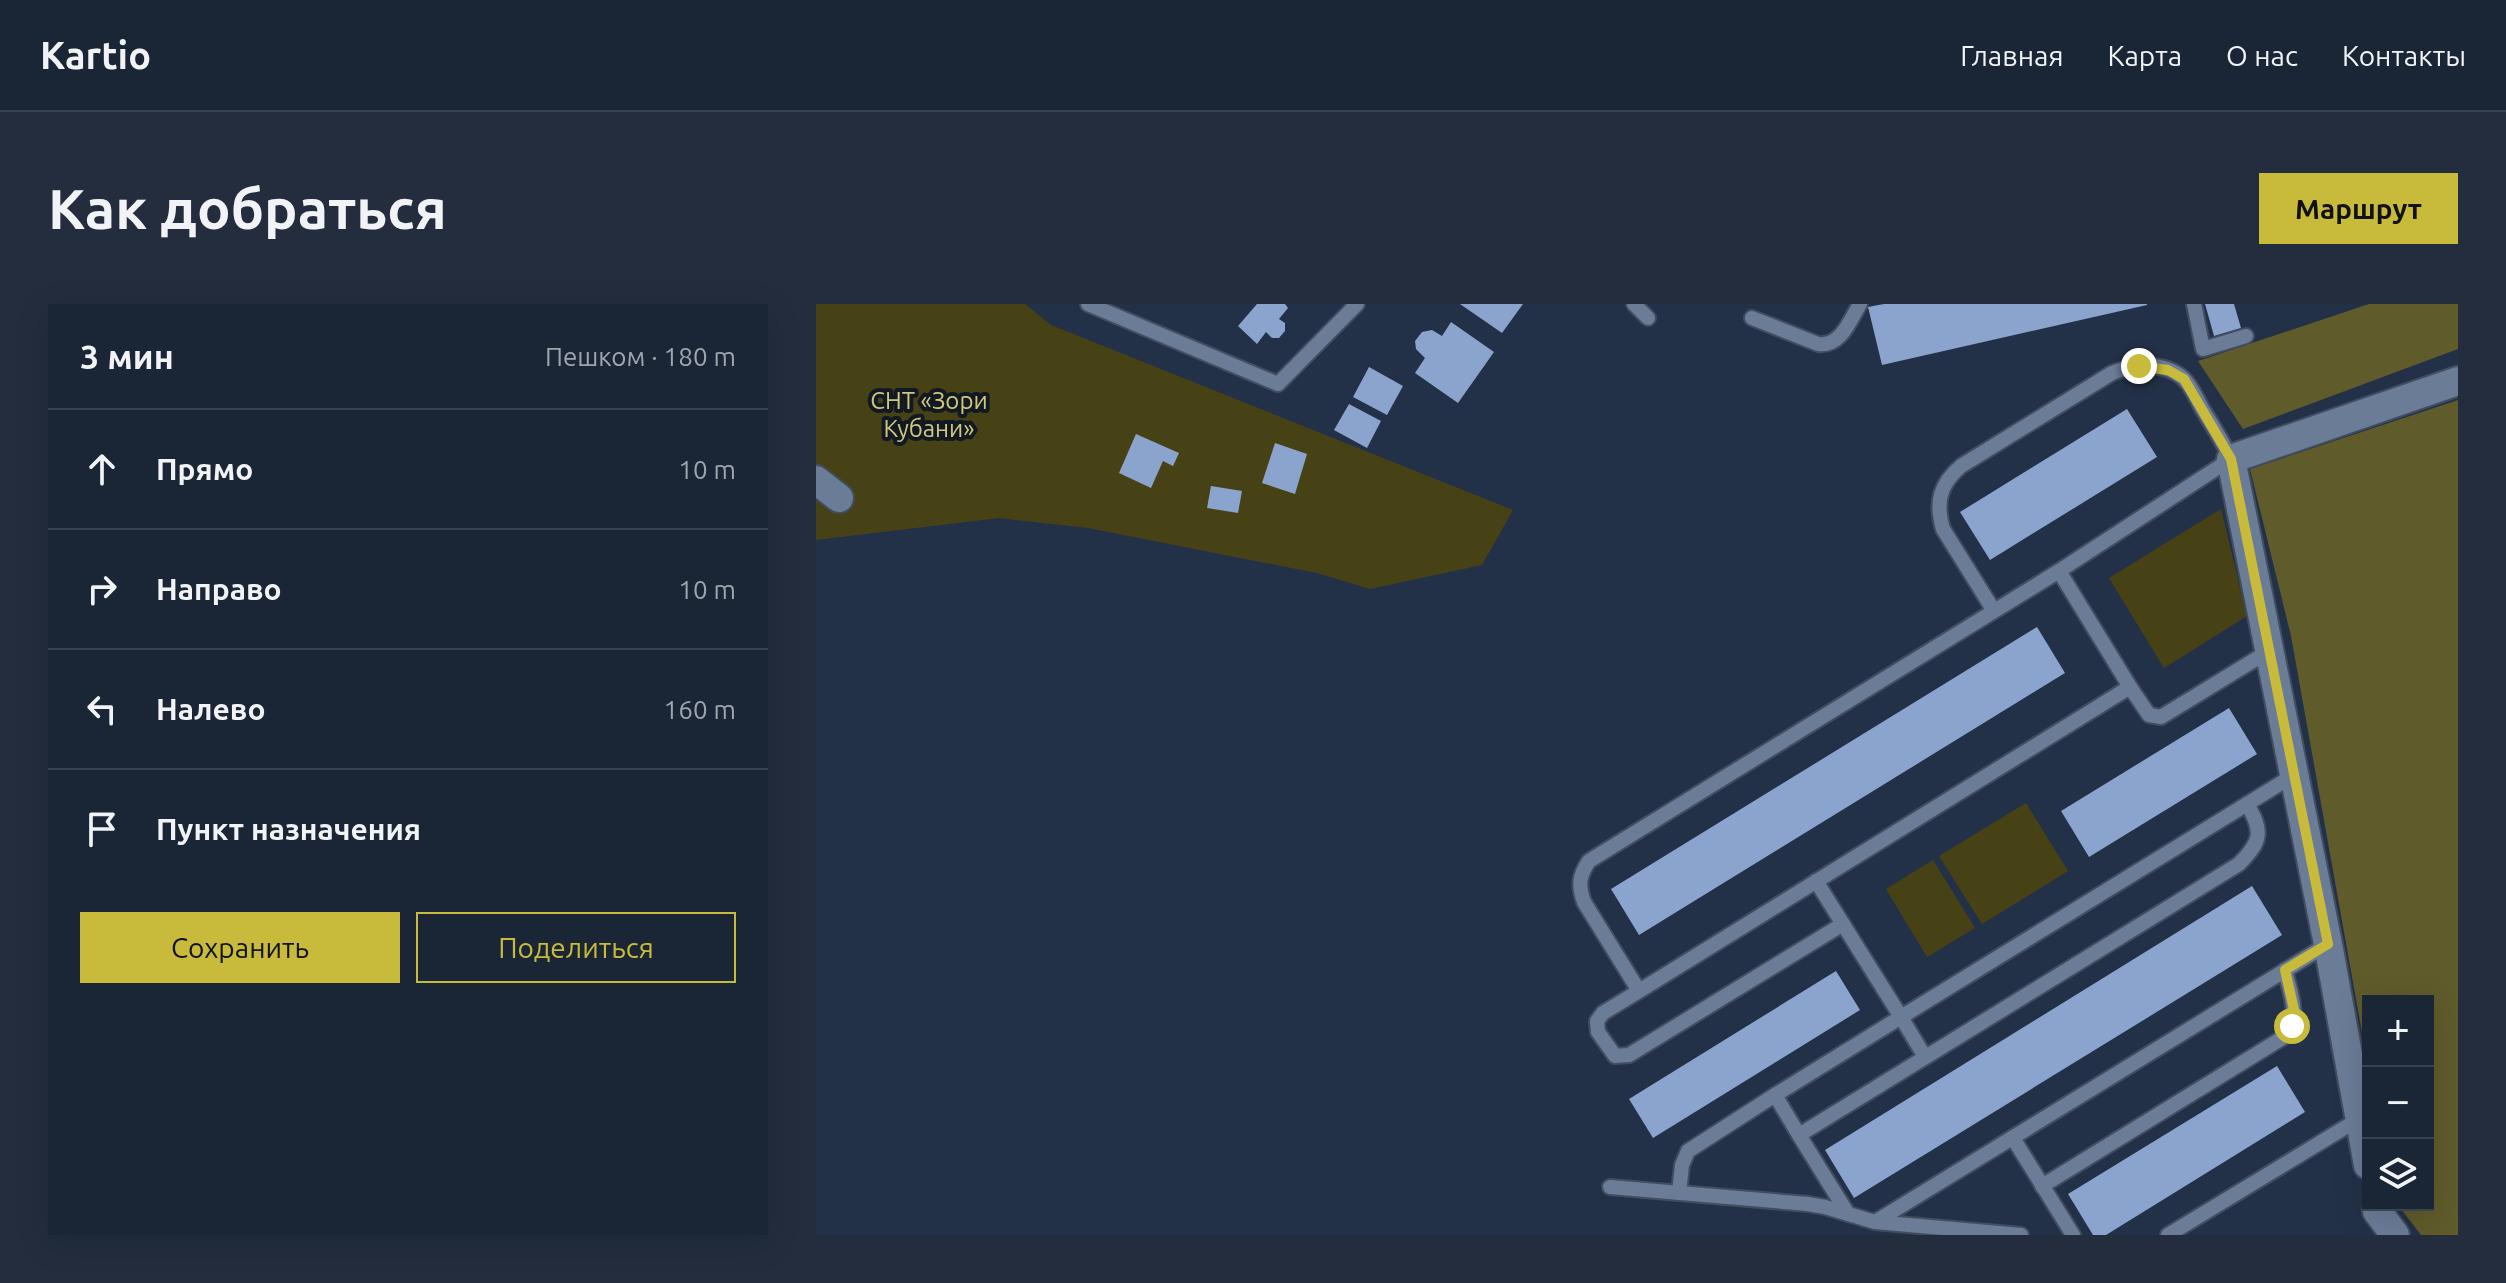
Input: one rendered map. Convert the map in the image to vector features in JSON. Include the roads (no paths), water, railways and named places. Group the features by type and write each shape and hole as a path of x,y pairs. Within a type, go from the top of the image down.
{"street":[{"path":"2363,1139 2328,944 2231,459 2458,381"},
{"path":"816,480 828,501"},
{"path":"2376,1217 2395,1235"}],"lane":[{"path":"1088,304 1278,384 1357,304"},
{"path":"1634,304 1648,318"},
{"path":"1752,318 1826,345 1840,336 1860,304"},
{"path":"2194,304 2203,349 2246,336"},
{"path":"1639,991 1584,902 1579,880 1589,861 2059,571 2231,459 2184,379 2168,370 2139,366 2112,373 1961,466 1950,476 1938,501 1943,529 1994,611"},
{"path":"2059,571 2149,715 2161,717 2269,651"},
{"path":"1843,924 1629,1055 1615,1056 1598,1032 1597,1021 1603,1013 2130,687"},
{"path":"1679,1193 1684,1157 1693,1146 2294,775"},
{"path":"1799,1135 2239,864 2248,855 2258,834 2259,823 2247,804"},
{"path":"1816,881 1925,1057"},
{"path":"1875,1222 2328,944"},
{"path":"2042,1186 2284,1037 2292,1026 2295,1014 2285,970"},
{"path":"1775,1095 1848,1214"},
{"path":"2168,1235 2359,1119"},
{"path":"2013,1138 2073,1235"},
{"path":"1610,1187 1808,1204 1875,1222 1949,1232 2021,1235"}],"park label":[{"name":"СНТ «Зори Кубани»","path":"929,415"}]}
